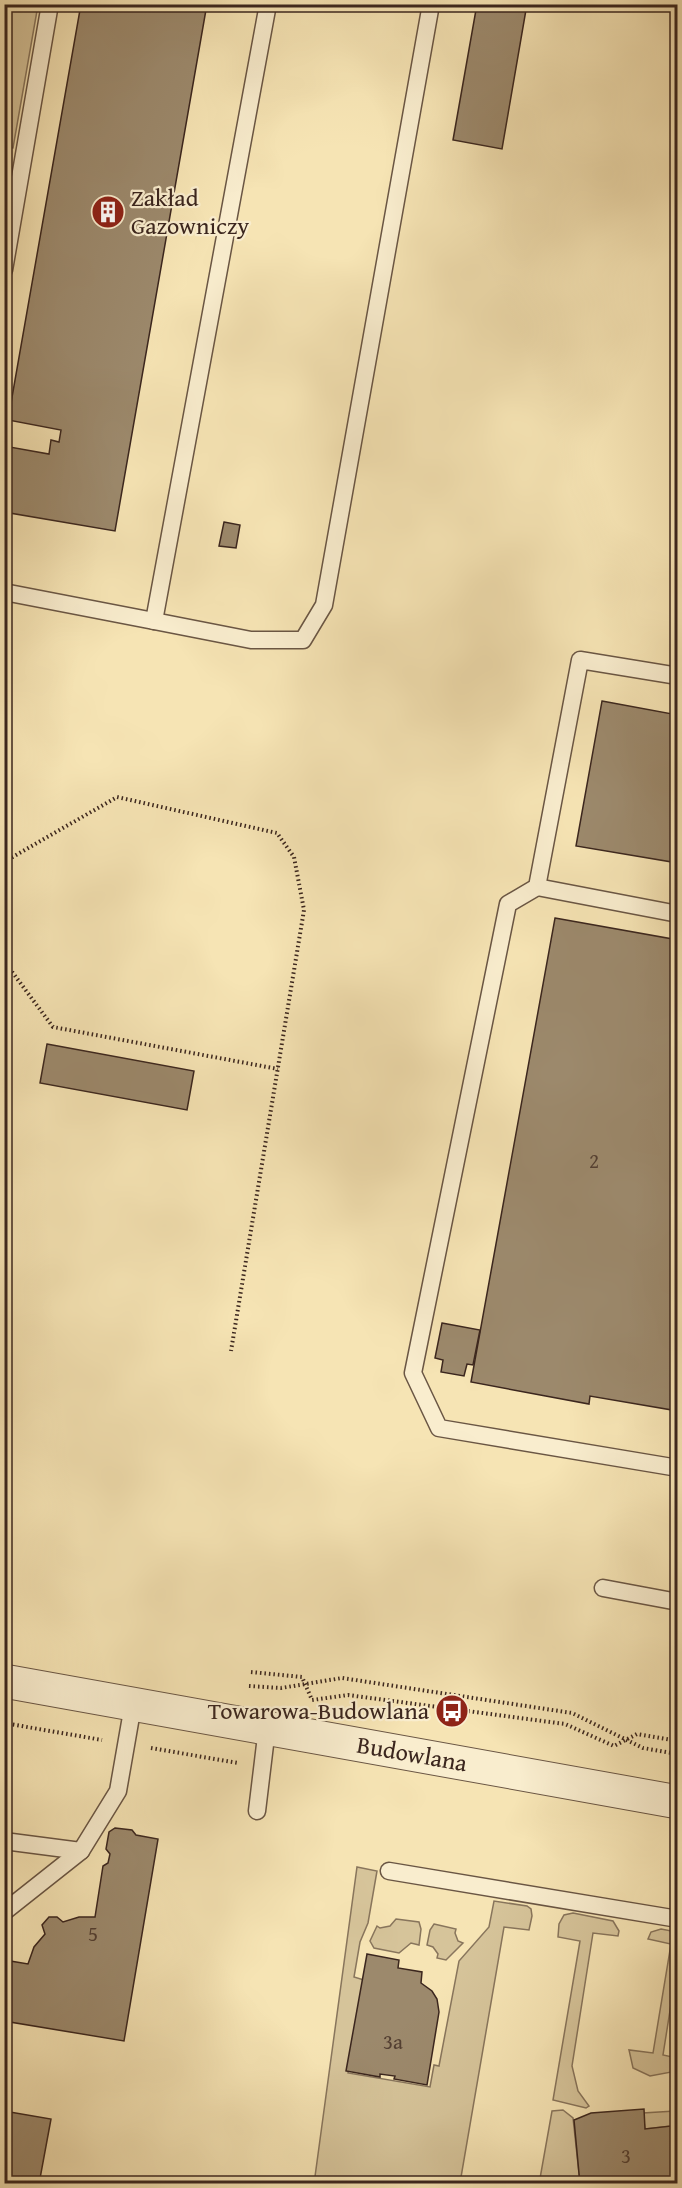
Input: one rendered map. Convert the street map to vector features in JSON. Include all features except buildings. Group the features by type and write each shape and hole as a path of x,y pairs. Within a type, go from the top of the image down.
{"street":[{"name":"Budowlana","path":"4,1681 678,1802"}],"lane":[{"path":"4,270 50,4"},
{"path":"154,621 268,4"},
{"path":"4,592 251,640 303,640 324,605 431,4"},
{"path":"537,887 580,660 678,676"},
{"path":"678,914 537,887 508,904 413,1373 439,1428 678,1468"},
{"path":"603,1588 678,1602"},
{"path":"4,1912 81,1851 118,1791 133,1705"},
{"path":"257,1811 267,1728"},
{"path":"4,1840 81,1851"},
{"path":"389,1871 678,1919"}],"path":[{"path":"4,862 117,797 277,833 294,857 304,910 231,1351"},
{"path":"4,961 53,1027 278,1069"},
{"path":"251,1672 302,1677 312,1700 348,1695 565,1724 614,1746 637,1734 678,1741"},
{"path":"249,1686 281,1688 342,1678 572,1713 643,1748 678,1754"},
{"path":"4,1724 263,1767"}],"shaded area":[{"path":"4,5 38,5 13,148 5,147"},
{"path":"357,1867 377,1871 368,1923 360,1942 354,1977 364,1980 348,2073 430,2087 434,2065 439,2066 459,1961 489,1927 494,1901 527,1906 531,1909 529,1930 504,1927 460,2183 314,2184"},
{"path":"573,1913 613,1921 619,1931 618,1936 593,1933 572,2066 578,2091 589,2106 586,2108 553,2100 580,1941 558,1937 559,1924 564,1915"},
{"path":"396,1919 419,1922 421,1929 419,1945 411,1943 399,1953 374,1948 370,1941 377,1926 380,1928 390,1926"},
{"path":"434,1924 456,1929 458,1941 463,1943 446,1960 437,1958 438,1954 433,1947 427,1945 430,1930"},
{"path":"661,1929 677,1932 677,1966 663,2055 677,2058 677,2071 650,2076 633,2068 629,2050 653,2053 671,1944 648,1939 651,1932"},
{"path":"563,2110 573,2118 580,2183 539,2184 552,2111"},
{"path":"675,2111 678,2121 677,2183 671,2126 645,2129 643,2113"}],"place":[{"name":"Zakład Gazowniczy","path":"108,212"},
{"name":"Towarowa-Budowlana","path":"452,1711"}]}
